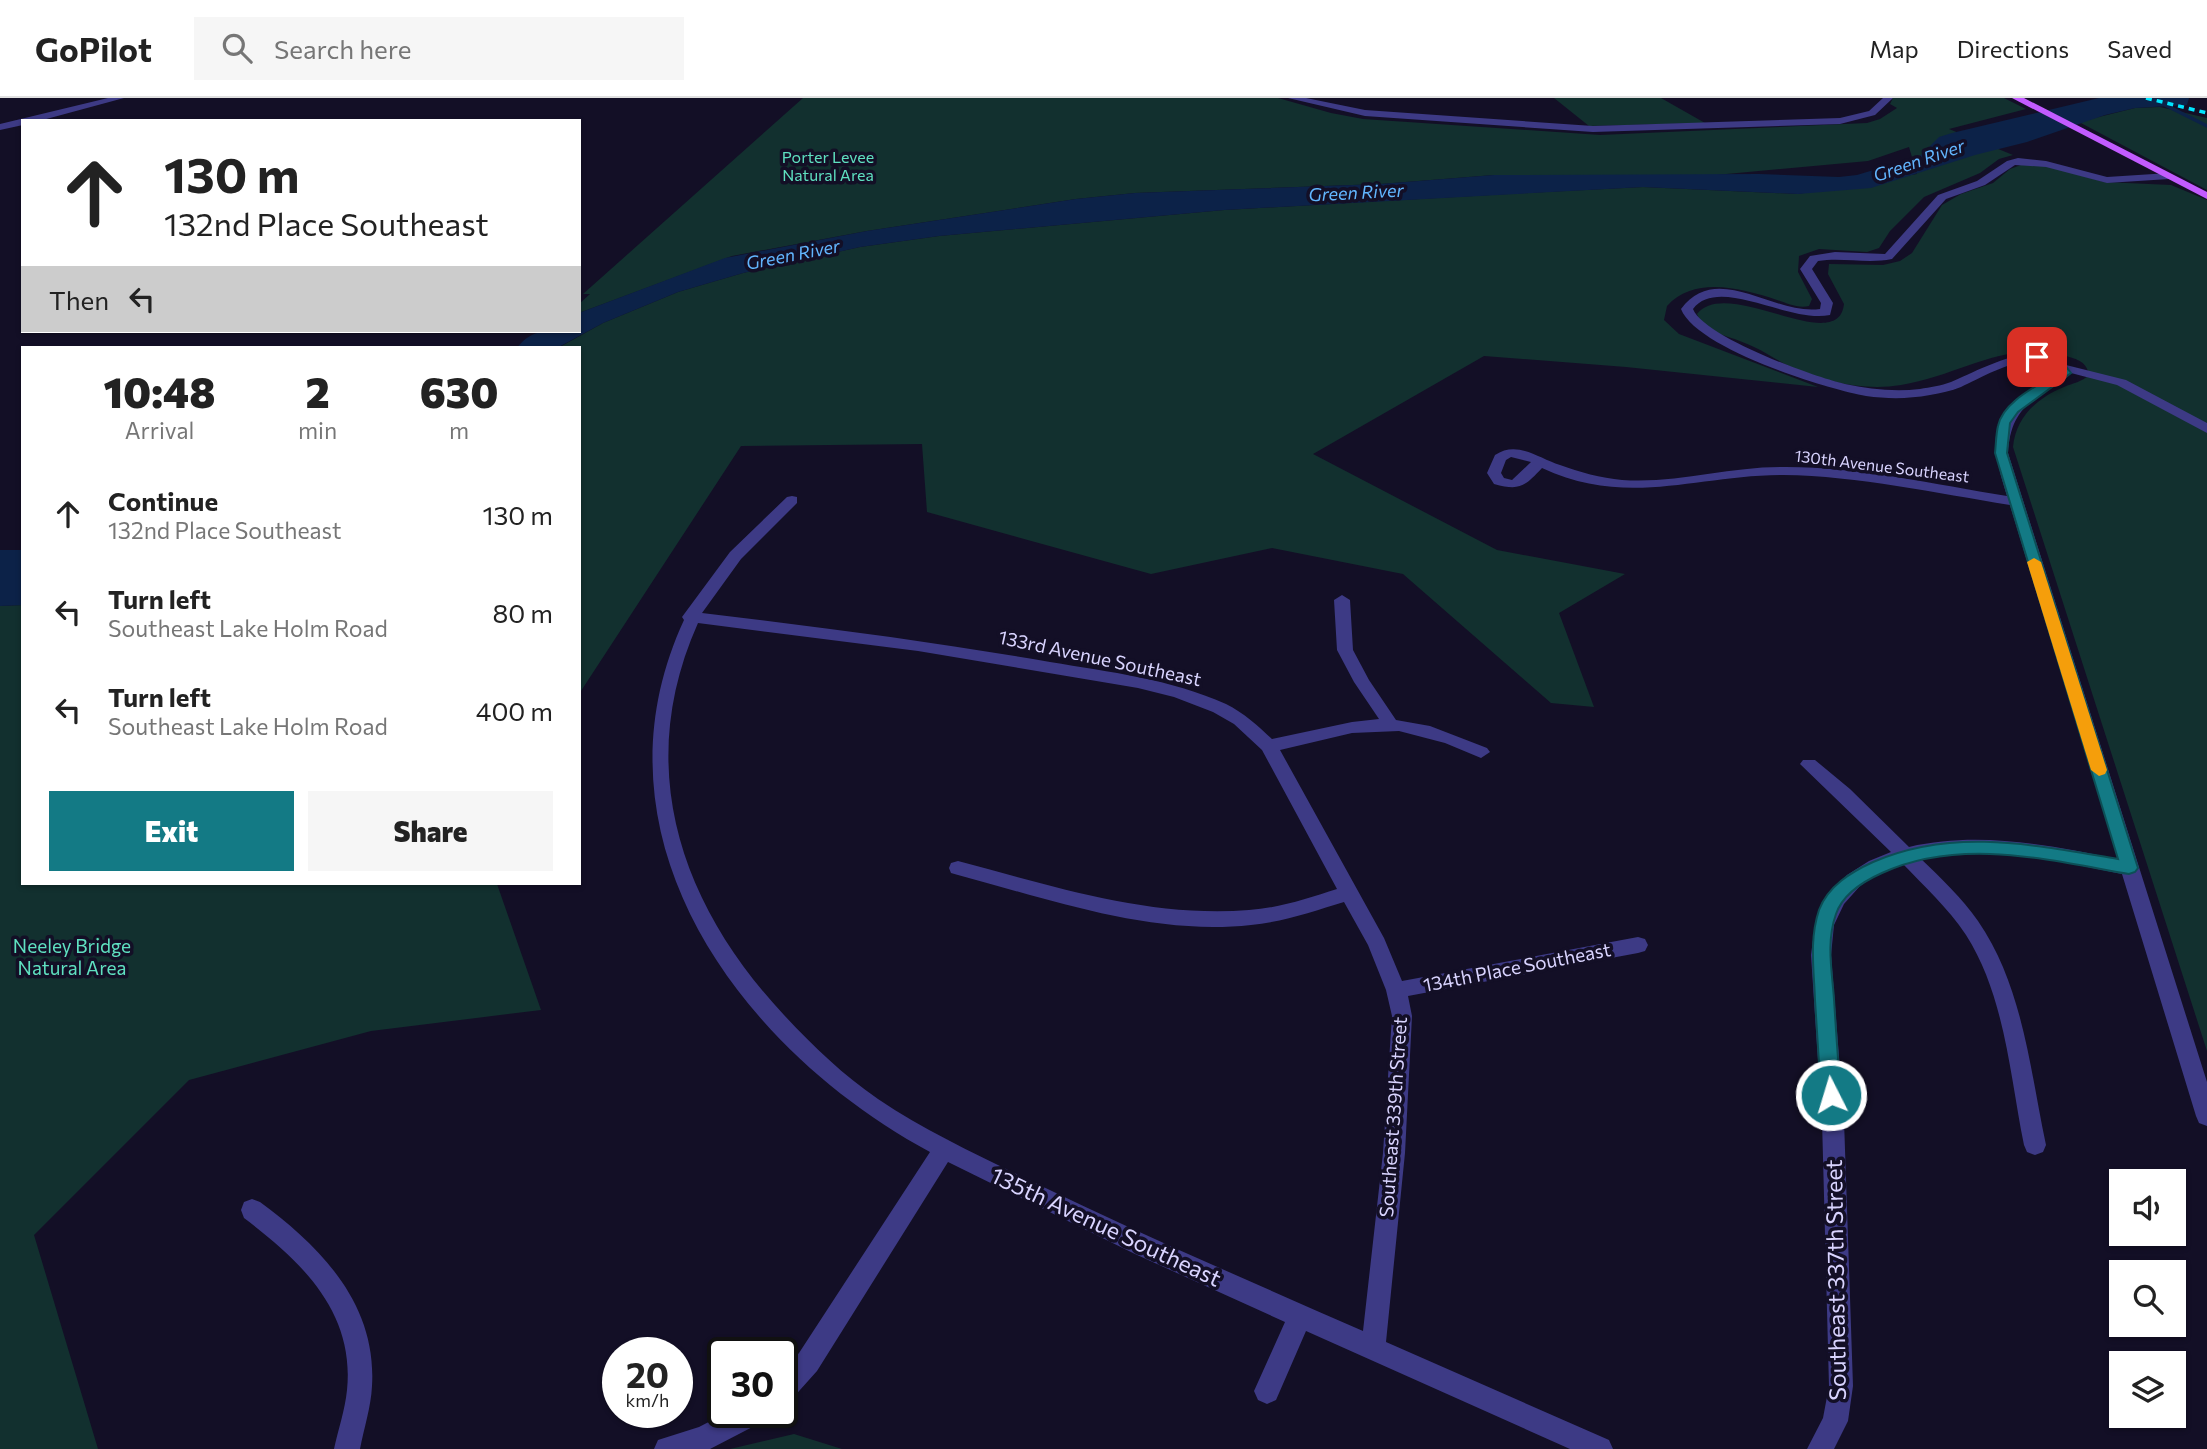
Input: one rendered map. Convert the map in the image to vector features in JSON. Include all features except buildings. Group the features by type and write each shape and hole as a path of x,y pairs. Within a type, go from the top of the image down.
{"main road":[{"path":"2019,99 2207,196"}],"street":[{"path":"33,119 120,98"},
{"path":"1293,98 1365,113 1606,129 1840,121 1872,113 1888,98"},
{"path":"0,127 21,122"},
{"path":"2169,176 2107,180 2034,161 2011,163 1989,179 1942,197 1888,257 1835,255 1814,258 1806,269 1826,303 1826,312 1804,314 1748,296 1721,293 1698,297 1692,300 1687,309 1694,322 1728,341 1811,378 1854,390 1887,394 1917,393 1950,386 2015,358 2028,356 2056,361 2063,368 2065,373 2061,377 2027,398 2004,423 2001,453 2207,1116"},
{"path":"2063,368 2126,382 2207,429"},
{"name":"130th Avenue Southeast","path":"1540,461 1586,477 1643,486 1671,485 1745,472 1784,471 1830,474 2014,501"},
{"name":"135th Avenue Southeast","path":"792,499 729,561 690,617 675,657 665,699 661,762 665,821 690,901 708,936 729,966 798,1045 871,1105 944,1149 1148,1250 1600,1449"},
{"path":"1342,600 1342,640 1345,650 1362,682 1390,723"},
{"name":"133rd Avenue Southeast","path":"690,617 943,648 1158,688 1198,699 1228,712 1269,746"},
{"path":"1269,746 1364,724 1390,723 1431,731 1481,752"},
{"name":"Southeast 339th Street","path":"1269,746 1309,816 1387,966 1402,1016 1392,1177 1373,1350"},
{"path":"1809,764 1833,782 1964,916 1990,960 2001,988 2035,1145"},
{"name":"Southeast 337th Street","path":"1820,1449 1835,1421 1842,1386 1833,1120 1821,940 1828,909 1846,886 1880,864 1905,855 1949,848 1985,846 2039,852 2129,868"},
{"path":"958,868 1096,903 1226,920 1281,914 1348,893"},
{"name":"134th Place Southeast","path":"1396,990 1638,945"},
{"path":"798,1373 808,1362 944,1149"},
{"path":"252,1210 307,1253 329,1278 346,1308 357,1342 360,1382 347,1449"},
{"path":"1267,1391 1300,1316"},
{"path":"667,1449 703,1439 724,1428"}],"green space":[{"name":"Porter Levee Natural Area","path":"803,98 1278,98 1363,119 1600,135 1867,123 1880,119 1897,108 1890,104 1893,98 2004,98 2026,109 1949,129 2013,155 1999,159 1980,173 1924,197 1890,231 1879,248 1867,252 1819,249 1799,256 1798,272 1812,299 1809,306 1797,306 1720,287 1691,290 1678,296 1667,306 1664,320 1679,334 1818,387 1626,367 1484,356 1313,454 1497,550 1625,574 1559,613 1594,707 1551,703 1403,574 1272,548 1151,574 927,512 922,444 741,446 581,691 581,346 562,346 603,323 678,292 743,273 860,247 939,236 1224,210 1643,187 1798,194 1917,174 1909,147 1868,161 1705,176 1494,175 1381,184 1135,193 1076,199 867,231 732,256 581,312 581,302 590,294 583,294"},
{"path":"1554,98 1661,98 1705,123 1589,126"},
{"path":"2160,107 2207,118 2207,190 2079,122 2135,108"},
{"path":"2021,165 2048,166 2104,182 2171,185 2207,200 2207,1051 2013,447 2018,427 2029,410 2045,397 2089,375 2084,364 2066,356 2022,352 2002,355 1901,385 1859,386 1831,381 1791,367 1748,344 1704,328 1697,314 1712,305 1732,304 1803,321 1823,323 1837,318 1844,304 1828,274 1829,264 1883,265 1900,261 1912,253 1942,205 1961,194 1993,183 2010,169"},
{"name":"Neeley Bridge Natural Area","path":"21,605 21,885 497,885 541,1010 371,1031 189,1080 34,1235 98,1449 0,1449 0,606"},
{"path":"794,1434 842,1449 730,1449"}],"water":[{"name":"Green River","path":"2099,98 2189,98 2187,105 2135,108 2105,115 2027,142 1975,155 1871,188 1798,194 1643,187 1224,210 939,236 860,247 743,273 678,292 603,323 561,346 519,346 537,333 581,333 581,312 725,258 867,231 1076,199 1135,193 1381,184 1494,175 1759,174 1839,177 1857,175 1920,156 1939,137"},
{"path":"0,550 21,550 21,605 0,606"}],"waterway":[{"path":"2151,98 2207,126"}],"railway":[{"path":"2146,98 2207,113"}],"slow traffic":[{"path":"2034,562 2099,770"}],"route":[{"path":"1831,1095 1821,940 1828,909 1846,886 1858,876 1905,855 1972,846 2039,852 2129,868 2001,453 2004,423 2014,409 2065,373 2056,361 2037,357"}]}
